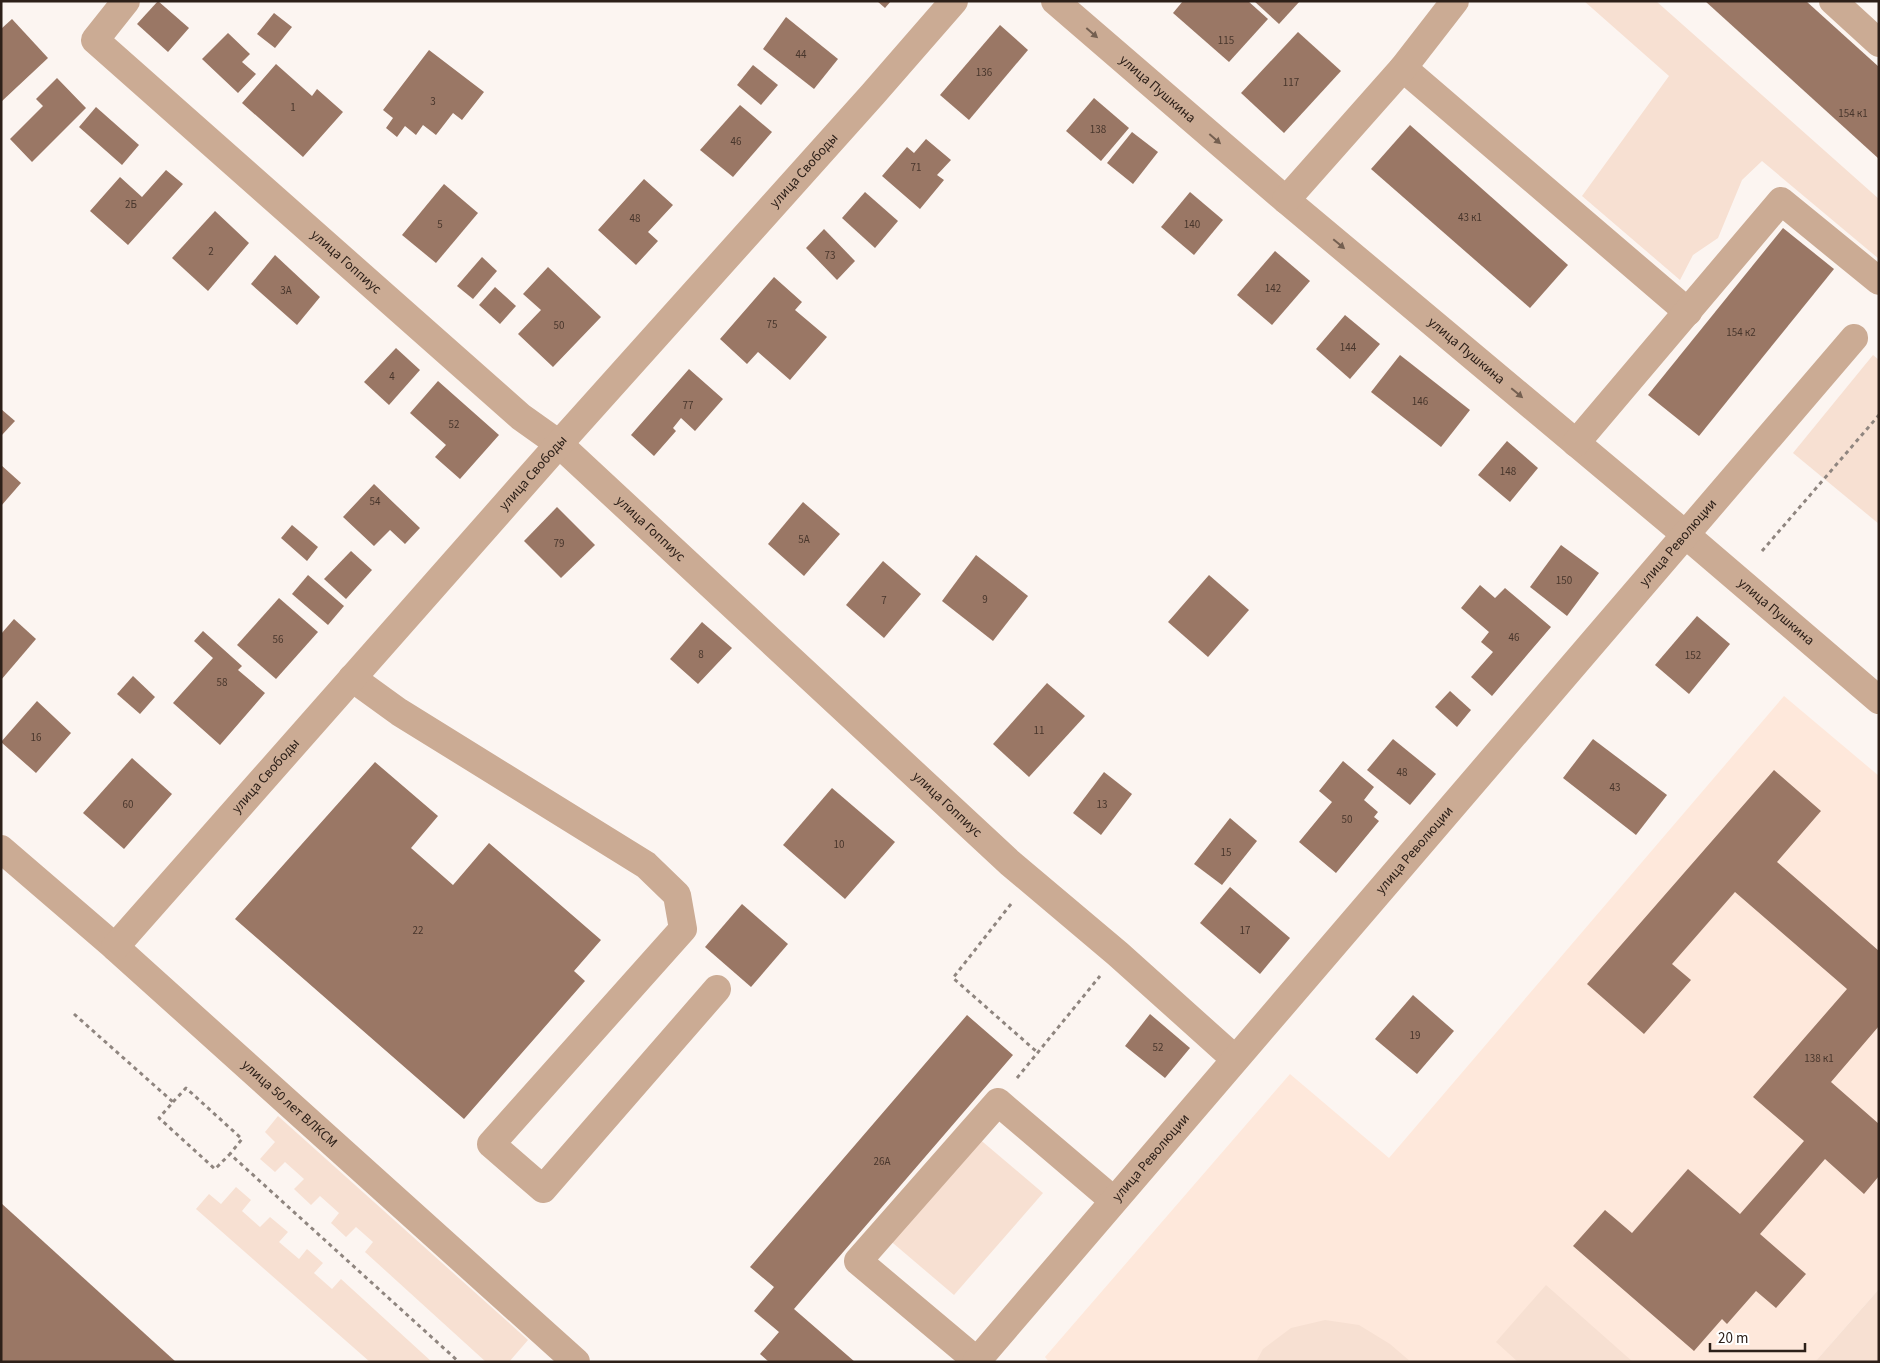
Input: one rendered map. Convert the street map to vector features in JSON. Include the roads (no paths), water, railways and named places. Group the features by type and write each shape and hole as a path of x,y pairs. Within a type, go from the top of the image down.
{"street":[{"name":"улица Гоппиус","path":"126,1 95,40 521,417 559,444 1030,880 1118,954 1235,1059"},
{"name":"улица Свободы","path":"115,947 559,444 954,1"},
{"name":"улица Пушкина","path":"1055,1 1286,200 1877,695"},
{"path":"1286,200 1403,68 1455,1"},
{"path":"1833,1 1879,43"},
{"path":"1403,68 1688,312"},
{"path":"1576,443 1781,201 1879,281"},
{"name":"улица Революции","path":"976,1361 1854,338"},
{"path":"352,678 399,712 646,865 677,896 683,928 491,1144 543,1189 717,989"},
{"name":"улица 50 лет ВЛКСМ","path":"1,849 115,947 576,1362"},
{"path":"976,1361 858,1261 998,1102 1113,1200"}]}
